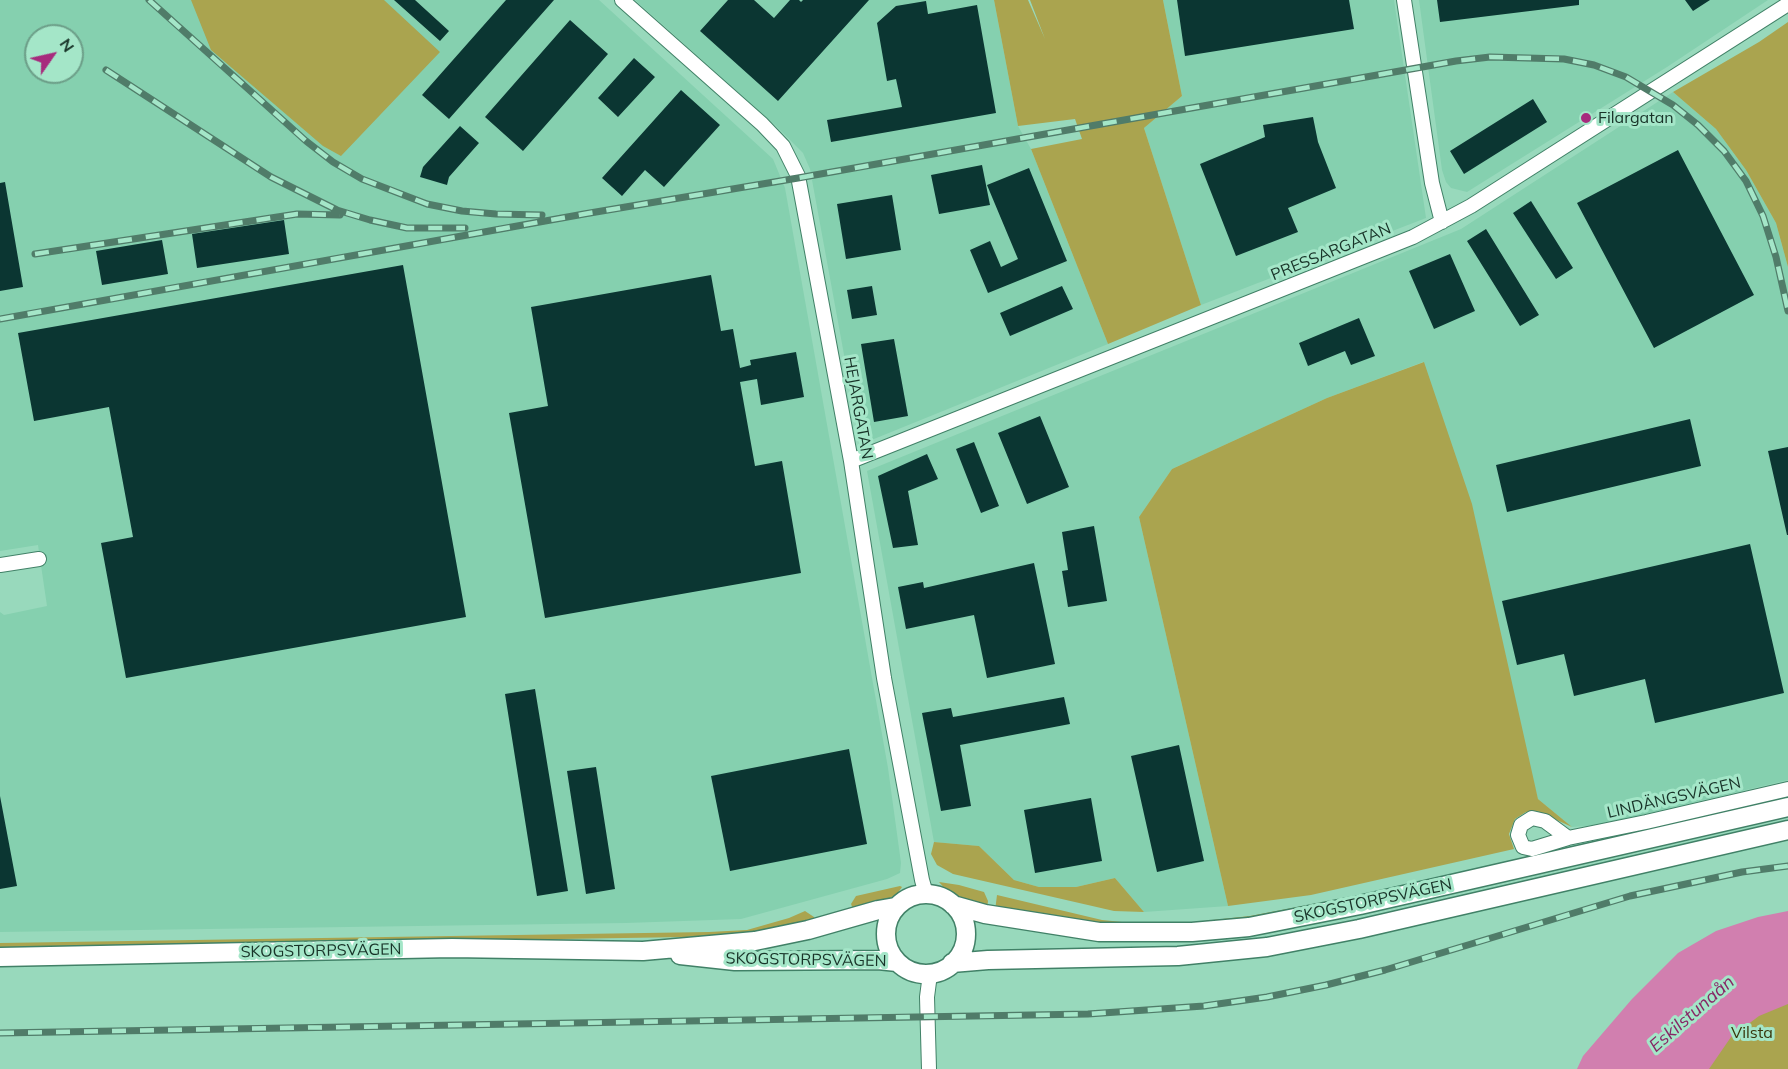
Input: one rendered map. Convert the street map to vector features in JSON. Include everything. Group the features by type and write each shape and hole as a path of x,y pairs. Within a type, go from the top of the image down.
{"main road":[{"name":"SKOGSTORPSVÄGEN","path":"953,905 985,914 1099,932 1192,932 1249,927 1360,905 1788,807"},
{"name":"SKOGSTORPSVÄGEN","path":"952,963 988,960 1178,956 1268,947 1371,926 1788,830"},
{"path":"926,894 940,896 953,905 962,916 966,931 962,951 952,963 943,970 930,974 912,971 897,962 890,952 886,936 887,921 895,907 910,897 926,894"},
{"name":"SKOGSTORPSVÄGEN","path":"643,951 755,941 808,930 895,907"},
{"name":"SKOGSTORPSVÄGEN","path":"0,957 452,948 643,951 735,961 878,960 897,962"}],"street":[{"name":"HEJARGATAN","path":"622,0 762,124 783,146 798,178 851,461 884,678 926,894"},
{"path":"1404,0 1432,183 1442,222"},
{"name":"PRESSARGATAN","path":"851,461 1413,237 1471,206 1788,4"},
{"path":"0,565 39,559"},
{"name":"LINDÄNGSVÄGEN","path":"1568,838 1788,789"},
{"path":"929,1069 927,998 930,974"}],"shaded area":[{"path":"0,0 599,0 773,159 785,188 888,768 901,863 900,873 887,879 741,919 626,923 0,932 0,612 4,615 47,606 38,545 0,551"},
{"path":"635,0 994,0 1018,126 1031,149 1108,344 869,441 858,431 810,169 803,153 775,125"},
{"path":"1163,0 1394,0 1426,218 1201,305 1144,128 1182,96"},
{"path":"1419,0 1768,0 1667,67 1467,192 1451,188 1442,170"},
{"path":"1673,92 1716,129 1746,170 1776,223 1788,267 1788,780 1598,825 1572,827 1538,799 1423,362 1327,398 1172,469 1139,517 1228,906 1144,912 1115,878 1076,887 1039,887 1014,880 979,846 934,842 867,471 1461,229"}],"green space":[{"path":"191,0 384,0 440,52 341,156 323,146 211,50"},
{"path":"994,0 1028,0 1045,39 1030,0 1163,0 1182,96 1144,128 1201,305 1108,344 1031,149 1082,139 1075,119 1018,126"},
{"path":"1788,22 1788,267 1776,223 1746,170 1716,129 1673,92 1759,42"},
{"path":"1424,362 1472,504 1538,799 1572,827 1537,811 1526,812 1515,819 1509,834 1514,849 1311,895 1228,906 1139,517 1172,469 1327,398"},
{"path":"1788,798 1788,802 1453,878 1215,925 1121,927 995,911 997,895 1102,920 1142,924 1195,922 1250,916 1361,895"},
{"path":"934,842 979,846 1014,880 1039,887 1076,887 1115,878 1144,912 1114,911 953,874 937,865 931,854"},
{"path":"939,882 984,892 988,901 987,909 947,891"},
{"path":"902,887 897,894 888,899 853,909 851,904 856,896"},
{"path":"805,911 814,917 815,921 745,933 686,937 0,948 0,943 709,932 747,930"},
{"name":"Vilsta","path":"1788,991 1788,1069 1657,1069"}],"water":[{"name":"Eskilstunaån","path":"1788,911 1788,1004 1759,1016 1731,1037 1709,1069 1577,1069 1583,1056 1632,999 1678,953 1716,931 1758,917"}],"building":[{"path":"394,0 415,0 449,31 440,41"},
{"path":"506,0 554,0 449,119 422,95"},
{"path":"728,0 754,0 774,18 790,0 801,2 803,0 869,0 778,101 700,31"},
{"path":"1177,0 1349,0 1354,29 1185,56"},
{"path":"1437,0 1579,0 1579,5 1440,22"},
{"path":"1685,0 1710,0 1693,11"},
{"path":"926,1 928,14 977,5 996,113 831,142 827,120 902,107 896,79 887,81 877,23 896,6"},
{"path":"570,20 608,54 523,151 485,117"},
{"path":"634,58 655,77 618,117 598,98"},
{"path":"681,90 720,125 664,187 645,170 622,196 602,178"},
{"path":"1533,99 1547,122 1464,174 1450,151"},
{"path":"1313,117 1318,142 1336,188 1288,208 1298,232 1236,256 1200,164 1265,137 1263,125"},
{"path":"460,126 479,143 449,177 447,185 420,177 423,167"},
{"path":"1678,150 1754,295 1654,348 1577,203"},
{"path":"982,165 990,205 939,214 931,175"},
{"path":"1029,168 1067,261 988,293 970,250 990,241 1001,267 1018,259 987,185"},
{"path":"5,182 23,287 0,291 0,183"},
{"path":"892,195 901,250 846,259 837,204"},
{"path":"1531,201 1573,268 1556,279 1513,213"},
{"path":"284,220 289,254 197,268 192,234"},
{"path":"1486,229 1539,315 1520,326 1467,241"},
{"path":"162,240 168,274 102,285 96,251"},
{"path":"1450,254 1475,311 1434,329 1409,271"},
{"path":"403,265 466,617 126,678 101,543 133,537 109,407 34,421 18,333"},
{"path":"711,275 721,331 733,329 740,368 751,365 750,360 796,352 804,397 761,405 757,379 740,382 755,466 782,461 801,573 545,618 509,413 548,406 531,307"},
{"path":"872,286 877,315 852,319 847,290"},
{"path":"1062,286 1073,309 1010,336 1000,313"},
{"path":"1359,318 1375,356 1351,365 1345,351 1308,366 1299,343"},
{"path":"894,339 908,416 874,422 861,344"},
{"path":"1040,416 1069,487 1027,504 998,433"},
{"path":"1690,419 1701,466 1507,512 1496,465"},
{"path":"974,442 999,506 981,513 956,449"},
{"path":"1788,447 1788,535 1787,535 1768,451"},
{"path":"927,454 938,479 908,491 918,545 893,548 878,476"},
{"path":"1094,526 1107,601 1068,607 1062,571 1068,570 1062,532"},
{"path":"1750,544 1784,693 1655,723 1645,679 1574,696 1564,654 1517,665 1502,601"},
{"path":"1034,563 1055,664 987,678 974,615 906,629 898,587 923,582 924,588"},
{"path":"535,689 568,891 537,896 505,694"},
{"path":"1064,697 1070,724 960,745 971,806 941,811 922,713 951,708 953,717"},
{"path":"1179,745 1204,861 1157,872 1131,756"},
{"path":"849,749 867,844 730,871 711,776"},
{"path":"596,767 615,889 586,894 567,771"},
{"path":"0,796 17,886 0,889"},
{"path":"1091,798 1102,861 1035,873 1024,810"}],"railway":[{"path":"149,0 306,141 333,162 362,179 427,204 462,211 542,215"},
{"path":"0,319 584,214 1456,61 1490,57 1564,59 1594,65 1626,77 1673,105 1698,125 1724,151 1746,181 1763,216 1776,257 1788,311"},
{"path":"106,70 271,177 337,210 407,228 465,228"},
{"path":"35,254 297,214 340,215"},
{"path":"0,1033 1088,1014 1204,1006 1267,997 1326,985 1385,970 1630,896 1742,872 1788,866"}],"place":[{"name":"Filargatan","path":"1586,118"}]}
